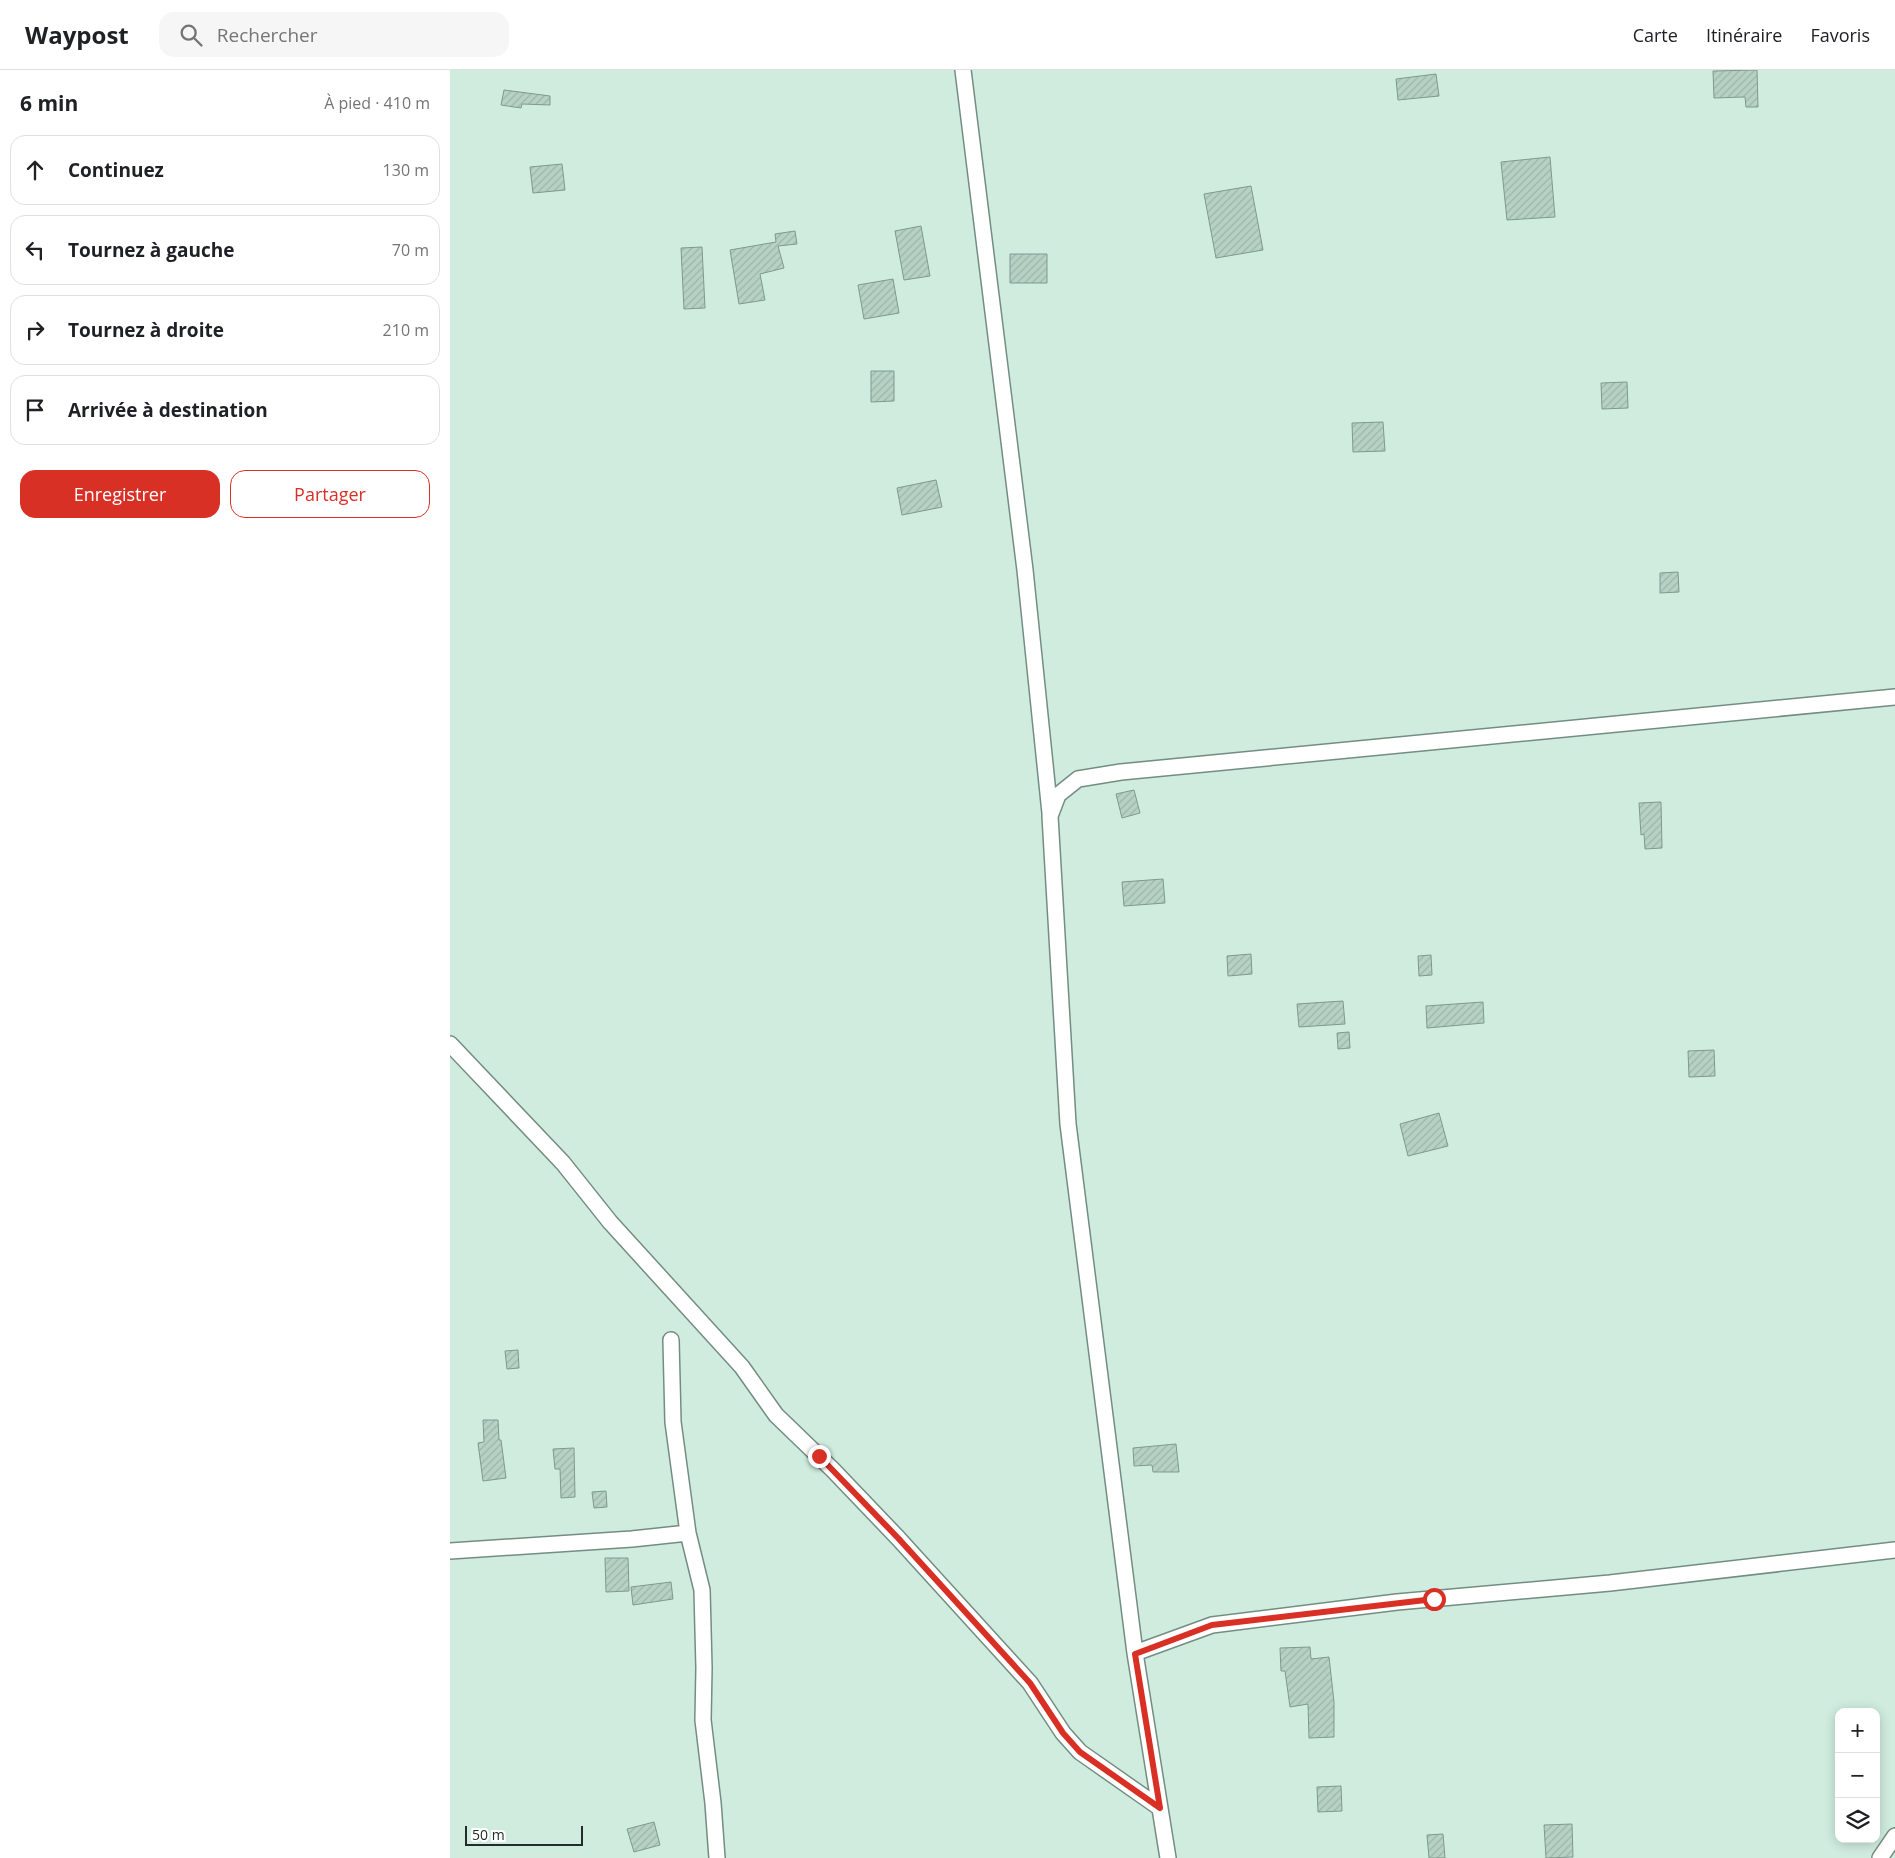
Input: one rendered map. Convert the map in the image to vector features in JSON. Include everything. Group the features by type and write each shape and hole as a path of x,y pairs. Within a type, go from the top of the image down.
{"street":[{"path":"966,70 1025,570 1050,816 1068,1124 1135,1654 1168,1858"},
{"path":"1050,816 1058,796 1078,779 1121,772 1895,698"},
{"path":"450,1044 563,1163 610,1222 742,1367 776,1415 833,1470 898,1538 1030,1683 1063,1733 1080,1752 1160,1808"},
{"path":"671,1340 673,1422 688,1533 702,1590 704,1668 702,1720 717,1858"},
{"path":"450,1551 632,1539 688,1533"},
{"path":"1135,1654 1212,1625 1397,1602 1610,1583 1895,1550"},
{"path":"1880,1858 1895,1836"}],"building":[{"path":"1757,70 1758,107 1746,107 1745,97 1714,98 1713,71"},
{"path":"1436,74 1439,96 1398,100 1396,79"},
{"path":"504,90 550,96 550,105 522,104 521,108 501,105"},
{"path":"1550,157 1555,217 1507,220 1501,162"},
{"path":"562,164 565,190 533,193 530,167"},
{"path":"1251,186 1263,250 1216,258 1204,194"},
{"path":"921,226 930,276 904,280 895,231"},
{"path":"795,231 797,244 778,246 784,268 760,274 765,300 739,304 730,250 776,242 775,234"},
{"path":"702,247 705,308 684,309 681,248"},
{"path":"1010,254 1047,254 1047,283 1010,283"},
{"path":"893,279 899,313 864,319 858,285"},
{"path":"871,371 894,371 894,401 871,402"},
{"path":"1627,382 1628,408 1602,409 1601,383"},
{"path":"1383,422 1385,451 1353,452 1352,423"},
{"path":"936,480 942,507 902,515 897,488"},
{"path":"1678,572 1679,592 1660,593 1660,573"},
{"path":"1134,790 1140,813 1122,818 1116,794"},
{"path":"1661,802 1662,848 1645,849 1644,834 1641,835 1639,803"},
{"path":"1163,879 1165,903 1124,906 1122,882"},
{"path":"1251,954 1252,974 1228,976 1227,956"},
{"path":"1431,955 1432,975 1419,976 1418,956"},
{"path":"1343,1001 1345,1024 1299,1027 1297,1004"},
{"path":"1483,1002 1484,1023 1427,1028 1426,1006"},
{"path":"1349,1032 1350,1048 1338,1049 1337,1033"},
{"path":"1714,1050 1715,1076 1689,1077 1688,1051"},
{"path":"1439,1113 1448,1146 1408,1156 1400,1124"},
{"path":"518,1350 519,1368 507,1369 505,1351"},
{"path":"483,1420 498,1420 499,1440 501,1440 506,1478 483,1481 478,1443 484,1442"},
{"path":"1176,1444 1179,1472 1153,1472 1152,1465 1134,1466 1133,1448"},
{"path":"574,1448 575,1497 561,1498 560,1469 555,1469 553,1449"},
{"path":"606,1491 607,1507 594,1508 592,1492"},
{"path":"605,1558 628,1558 629,1591 606,1592"},
{"path":"671,1582 673,1599 633,1605 631,1587"},
{"path":"1310,1647 1311,1659 1329,1657 1334,1702 1334,1737 1309,1738 1308,1704 1290,1707 1285,1671 1281,1671 1280,1648"},
{"path":"1341,1786 1342,1811 1318,1812 1317,1787"},
{"path":"654,1822 660,1845 634,1852 627,1829"},
{"path":"1572,1824 1573,1857 1546,1858 1544,1825"},
{"path":"1443,1834 1445,1858 1429,1858 1427,1835"}],"route":[{"path":"819,1456 898,1538 1030,1683 1063,1733 1080,1752 1160,1808 1135,1654 1212,1625 1434,1599"}]}
